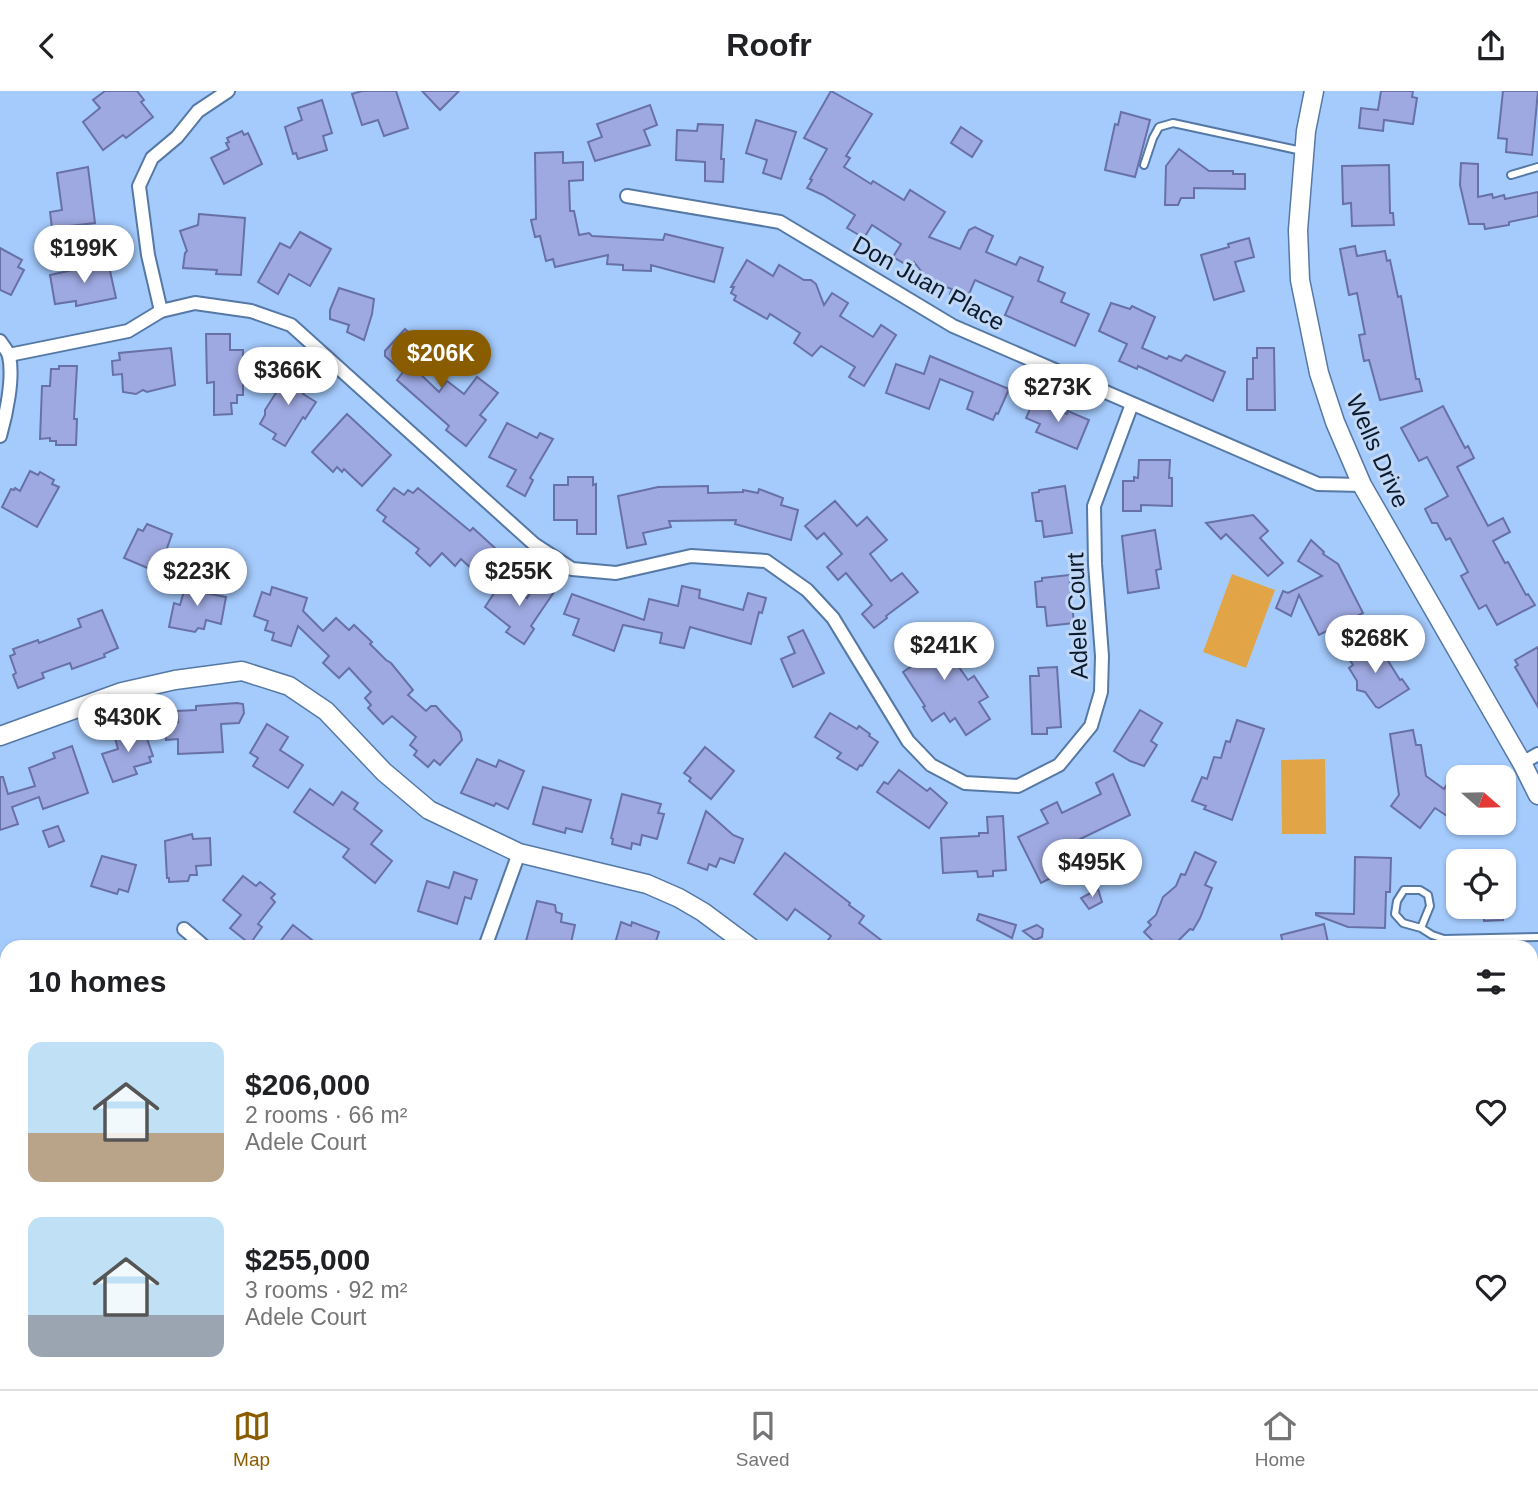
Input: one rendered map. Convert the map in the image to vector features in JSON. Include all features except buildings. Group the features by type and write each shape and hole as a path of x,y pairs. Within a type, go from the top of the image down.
{"main road":[{"name":"Wells Drive","path":"1314,91 1304,151 1298,230 1300,280 1319,373 1335,422 1362,485 1538,795"},
{"path":"0,737 122,692 175,680 242,671 289,686 326,711 384,772 429,810 519,853 647,884 704,912 741,940"}],"street":[{"path":"161,311 148,255 139,186 152,158 177,137 198,111 228,91"},
{"name":"Don Juan Place","path":"627,196 780,222 953,326 1318,484 1362,485"},
{"name":"Adele Court","path":"9,355 128,331 161,311 195,303 251,311 291,325 534,544 572,569 616,573 691,557 766,561 807,590 833,618 908,741 931,765 965,783 1018,786 1059,765 1091,726 1101,692 1102,656 1094,506 1132,404"},
{"path":"0,341 9,355 8,408 0,436"},
{"path":"1522,763 1538,754"},
{"path":"488,940 519,853"},
{"path":"184,929 197,940"}],"lane":[{"path":"1144,165 1159,127 1173,124 1304,151"},
{"path":"1511,175 1538,167"},
{"path":"1421,928 1430,906 1427,895 1420,890 1405,890 1397,901 1395,914 1403,923 1421,928 1432,935 1444,939 1538,937"}],"shaded area":[{"path":"1232,574 1275,590 1246,668 1203,652"},
{"path":"1325,759 1326,834 1282,834 1281,760"}]}
